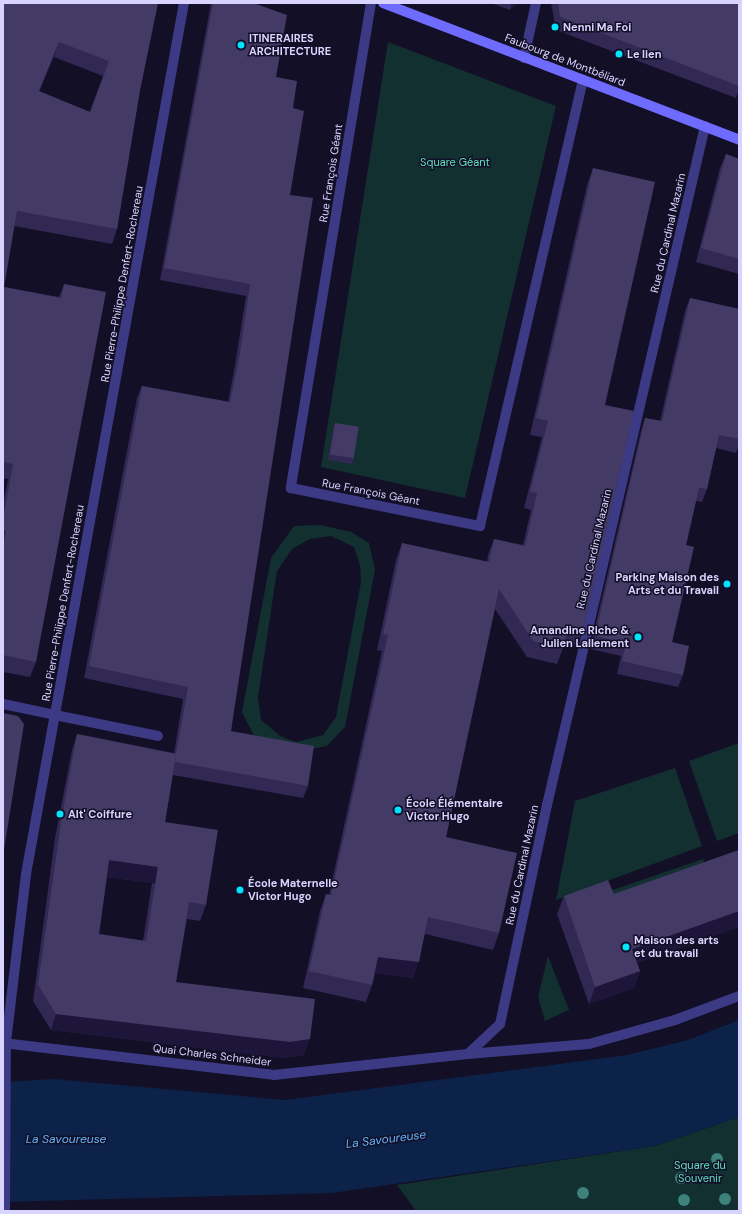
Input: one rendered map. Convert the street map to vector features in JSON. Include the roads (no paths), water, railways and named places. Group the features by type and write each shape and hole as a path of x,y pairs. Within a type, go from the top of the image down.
{"main road":[{"name":"Faubourg de Montbéliard","path":"383,3 739,140"}],"street":[{"name":"Rue Pierre-Philippe Denfert-Rochereau","path":"5,1210 5,1043 26,874 184,3"},
{"name":"Rue François Géant","path":"371,3 291,488 480,526 583,80"},
{"path":"524,58 536,3"},
{"name":"Rue du Cardinal Mazarin","path":"468,1054 500,1024 549,797 705,126"},
{"path":"3,704 158,736"},
{"name":"Quai Charles Schneider","path":"5,1043 274,1075 468,1054 588,1044 675,1020 739,996"}],"water":[{"name":"La Savoureuse","path":"739,1020 739,1117 655,1146 332,1193 3,1202 3,1082 54,1079 285,1100 627,1055 688,1040"}],"place":[{"name":"Nenni Ma Foi","path":"555,27"},
{"name":"ITINERAIRES ARCHITECTURE","path":"241,45"},
{"name":"Le lien","path":"619,54"},
{"name":"Parking Maison des Arts et du Travail","path":"727,584"},
{"name":"Amandine Riche & Julien Lallement","path":"638,637"},
{"name":"École Élémentaire Victor Hugo","path":"398,810"},
{"name":"Alt' Coiffure","path":"60,814"},
{"name":"École Maternelle Victor Hugo","path":"240,890"},
{"name":"Maison des arts et du travail","path":"626,947"}],"park label":[{"name":"Square Géant","path":"455,162"},
{"name":"Square du Souvenir","path":"700,1172"}]}
